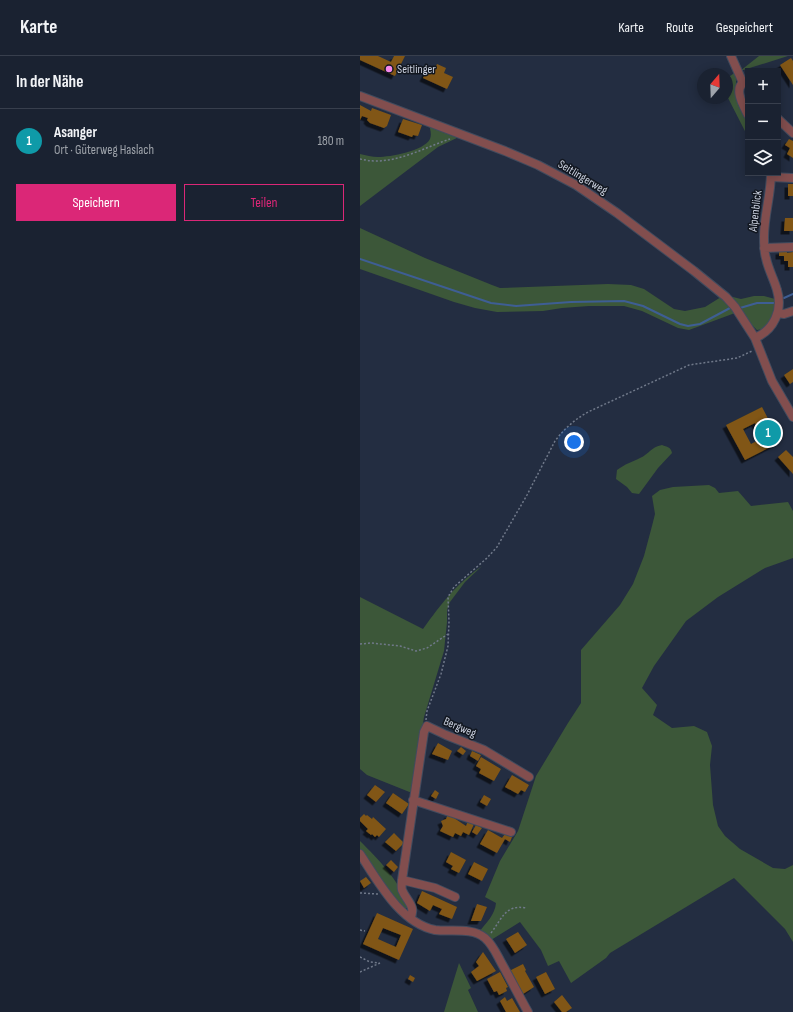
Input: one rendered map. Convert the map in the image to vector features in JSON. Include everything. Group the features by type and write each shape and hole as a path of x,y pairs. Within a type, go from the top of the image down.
{"street":[{"path":"731,56 745,82 740,85 739,92 745,109"},
{"name":"Seitlingerweg","path":"360,96 457,132 538,165 591,194 694,271 735,307 755,338 772,381 793,417"},
{"path":"781,122 793,133"},
{"name":"Alpenblick","path":"755,338 768,330 774,322 778,312 779,303 778,291 766,259 764,248 764,226 771,176"},
{"name":"Alpenblick","path":"778,176 793,178"},
{"name":"Alpenblick","path":"764,248 793,247"},
{"path":"778,312 784,314 793,311"},
{"name":"Bergweg","path":"410,918 413,910 402,891 402,880 424,732 427,726 484,750 529,777"},
{"path":"413,800 511,832"},
{"path":"360,854 396,906 410,918 426,927 475,933 485,938 495,951 528,1012"},
{"path":"402,880 435,888 455,897"}],"path":[{"path":"360,159 375,161 392,160 452,138 457,132"},
{"path":"427,726 427,711 441,674 448,646 448,597 454,587 487,558 497,547 527,495 555,441 568,426 588,412 680,368 697,363 737,358 759,348"},
{"path":"360,644 371,643 400,646 416,651 427,648 449,633"},
{"path":"360,893 378,894 385,891"},
{"path":"485,938 510,908 519,906 526,908"},
{"path":"360,930 365,931"},
{"path":"360,957 370,962 380,963 360,972"}],"green space":[{"path":"759,56 788,56 750,68 745,68 745,69 740,71"},
{"path":"736,72 736,87 739,105 745,115 745,131 731,104 733,104 733,74"},
{"path":"429,124 461,136 438,147 360,206 360,154 383,157 421,147 430,139 431,133"},
{"path":"360,228 425,258 500,288 608,284 631,285 644,289 674,309 685,311 705,307 721,297 735,313 689,330 678,328 642,311 624,306 589,306 543,311 497,312 475,308 360,269"},
{"path":"729,296 741,299 754,296 764,296 775,299 774,317 763,329 757,330"},
{"path":"662,445 670,448 672,453 658,468 639,494 632,493 627,487 616,479 617,470 643,456 655,447"},
{"path":"709,485 715,488 719,493 738,491 751,506 788,502 793,511 793,558 765,568 718,597 686,621 654,666 642,688 657,705 653,715 672,728 694,726 707,732 712,746 710,765 713,805 718,826 725,836 740,849 773,868 785,869 793,865 793,942 785,929 734,878 610,953 606,958 571,983 559,961 548,966 541,950 520,922 491,940 479,932 490,919 496,903 485,897 500,861 518,831 536,776 581,703 581,650 620,605 633,584 644,556 655,514 652,496 660,490 673,487"},
{"path":"482,566 465,582 450,602 447,610 444,651 424,717 412,793 367,775 360,769 360,597 423,629 436,611 464,580"},
{"path":"360,841 394,879 404,897 408,906 407,908 404,908 393,897 360,849"},
{"path":"459,963 471,988 468,990 478,1012 444,1012"}],"building":[{"name":"Seitlinger","path":"360,56 378,56 391,62 394,56 405,56 395,76 360,60"},
{"path":"791,58 793,61 793,85 780,65"},
{"path":"437,64 446,68 444,73 453,77 447,89 423,78 428,68 434,71"},
{"path":"360,105 371,111 372,108 391,115 387,126 384,128 370,123 367,120 368,118 362,116 360,120"},
{"path":"403,119 422,125 418,136 413,135 412,137 398,132"},
{"path":"789,139 793,141 793,158 787,154 790,148 785,145"},
{"path":"788,184 793,184 793,196 788,196"},
{"path":"785,218 793,218 793,231 784,231"},
{"path":"779,251 787,251 787,253 793,252 793,267 788,267 788,261 784,261 784,256 779,256"},
{"path":"793,369 793,382 790,384 784,375"},
{"path":"762,407 780,442 745,460 726,425","holes":["755,423 762,438 751,444 743,429"]},
{"path":"786,450 793,457 793,474 778,457"},
{"path":"438,743 452,751 448,760 432,754"},
{"path":"461,747 466,751 463,755 457,751"},
{"path":"472,751 481,755 478,761 470,756"},
{"path":"481,757 501,769 494,781 479,773 481,769 476,766"},
{"path":"512,775 529,785 525,792 521,790 518,794 505,787"},
{"path":"375,785 385,792 376,802 367,795"},
{"path":"435,790 439,793 436,799 431,796"},
{"path":"393,793 409,804 402,814 386,803"},
{"path":"484,795 491,799 487,806 480,802"},
{"path":"364,814 372,819 373,817 386,829 379,837 377,835 375,837 366,831 368,829 360,821 360,818"},
{"path":"448,814 466,826 468,821 474,824 469,835 463,832 461,836 455,833 453,837 440,831 443,826 441,821 446,819"},
{"path":"476,825 482,828 477,835 472,832"},
{"path":"488,830 502,838 505,834 512,837 510,842 505,839 497,853 480,844"},
{"path":"394,833 404,843 396,851 385,842"},
{"path":"451,852 466,860 459,873 451,869 453,866 446,862"},
{"path":"391,860 398,867 394,872 386,865"},
{"path":"474,862 488,869 482,881 468,874"},
{"path":"366,877 371,883 364,888 360,881"},
{"path":"422,891 457,907 452,919 439,914 442,909 433,905 430,911 417,903"},
{"path":"477,904 487,907 481,921 471,921"},
{"path":"377,913 413,929 399,960 363,944","holes":["383,928 401,935 396,947 378,939"]},
{"path":"518,932 527,945 515,953 506,939"},
{"path":"483,952 496,971 477,981 471,972 479,966 476,962"},
{"path":"523,964 526,970 525,971 534,987 523,994 509,971"},
{"path":"500,972 508,987 506,988 507,991 499,995 497,991 494,992 487,979"},
{"path":"546,972 555,989 545,994 536,977"},
{"path":"410,975 415,978 413,982 408,979"},
{"path":"562,995 572,1008 566,1012 562,1012 554,1002"},
{"path":"505,997 507,1001 512,998 520,1012 506,1012 500,1001"}],"waterway":[{"path":"360,259 491,303 516,306 571,302 624,301 643,306 680,324 688,326 700,324 730,308"},
{"path":"784,298 793,294"},
{"path":"740,308 757,303 774,303"}],"place":[{"name":"Seitlinger","path":"389,69"},
{"name":"Asanger","path":"768,433"}]}
